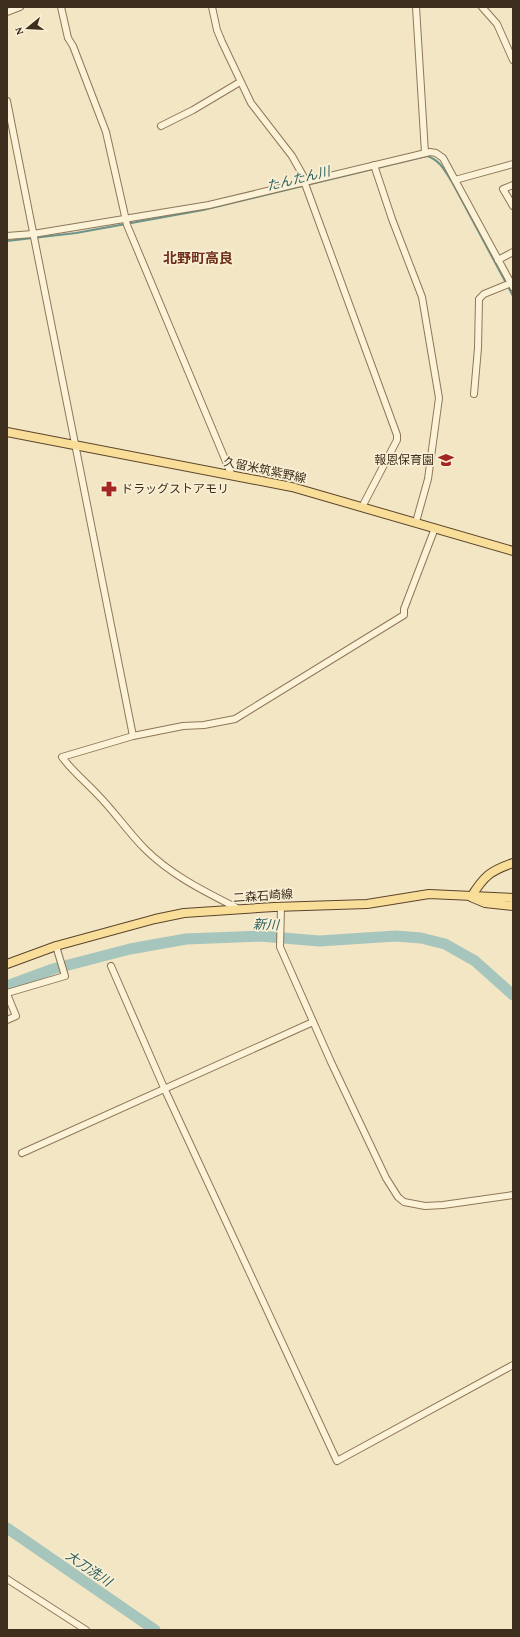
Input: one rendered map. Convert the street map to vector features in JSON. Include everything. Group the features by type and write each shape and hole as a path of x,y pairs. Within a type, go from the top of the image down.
{"main road":[{"name":"久留米筑紫野線","path":"7,432 292,487 513,551"},
{"path":"471,896 482,879 499,868 513,863"},
{"name":"二森石崎線","path":"8,961 56,946 170,916 240,909 367,904 429,894 471,896"},
{"path":"471,896 513,898"},
{"path":"471,896 485,903 513,906"}],"street":[{"path":"7,12 20,7"},
{"path":"61,7 68,38 73,46 106,132 126,222 232,476"},
{"path":"212,7 217,30 251,103 292,156 305,181 397,435 397,440 362,507"},
{"path":"416,7 425,153"},
{"path":"482,7 497,24 512,56"},
{"path":"161,126 193,110 240,82"},
{"path":"7,101 133,736"},
{"path":"7,236 126,222 208,205 425,153 436,153 440,156 455,180 512,285 484,294 479,299 478,348 474,394"},
{"path":"455,180 513,164"},
{"path":"374,165 392,219 422,297 439,398 428,479 416,522"},
{"path":"513,185 503,189 513,206"},
{"path":"498,260 513,252"},
{"path":"240,909 189,883 165,867 145,849 97,794 76,774 62,756 133,736 182,726 204,725 235,719 404,615 404,609 435,528"},
{"path":"281,907 280,947 313,1022 386,1178 398,1197 404,1202 425,1206 443,1205 513,1195"},
{"path":"7,1020 16,1016 7,994 65,976 56,946"},
{"path":"111,966 166,1090 337,1461 513,1365"},
{"path":"22,1153 166,1090 313,1022"},
{"path":"7,1579 86,1630"}],"waterway":[{"name":"たんたん川","path":"7,241 76,233 203,210 427,156 439,163 452,182 513,296"},
{"name":"新川","path":"7,986 53,969 130,949 186,939 260,936 319,941 396,936 421,938 445,944 475,961 513,995"},
{"name":"大刀洗川","path":"7,1528 155,1630"}],"place":[{"name":"報恩保育園","path":"446,460"},
{"name":"ドラッグストアモリ","path":"109,489"}],"district":[{"name":"北野町高良","path":"198,258"}]}
